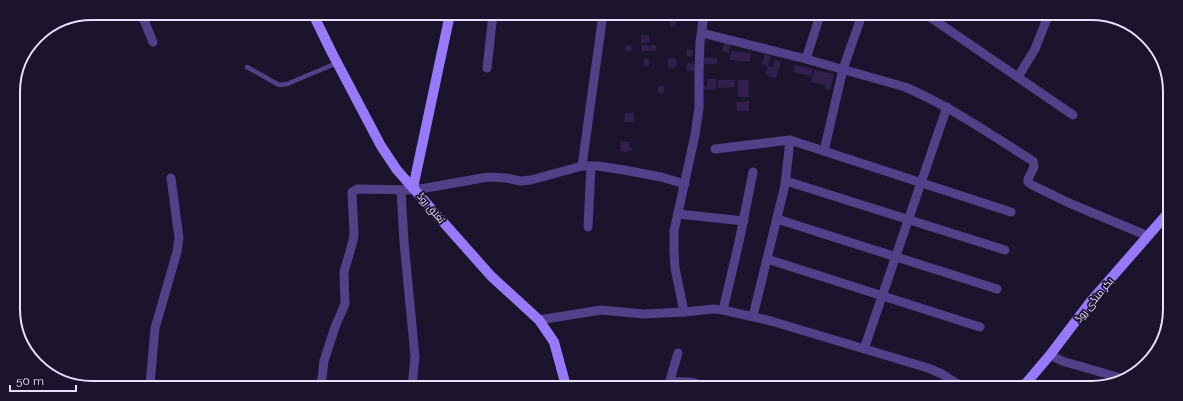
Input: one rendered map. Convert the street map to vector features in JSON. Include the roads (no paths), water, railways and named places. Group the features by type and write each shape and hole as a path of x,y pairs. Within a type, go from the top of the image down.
{"street":[{"path":"144,20 153,42"},
{"name":"تغلق روڈ","path":"316,20 381,146 397,170 491,276 539,320 554,342 565,381"},
{"path":"414,189 449,20"},
{"path":"487,68 492,20"},
{"path":"588,227 586,166 602,20"},
{"path":"684,312 675,268 674,231 695,135 703,20"},
{"path":"806,59 818,20"},
{"path":"824,151 843,70 860,20"},
{"path":"934,20 1073,114"},
{"path":"1018,77 1035,49 1046,20"},
{"path":"702,33 806,59 905,87 947,107 1033,161 1034,167 1028,181 1032,185 1069,203 1148,236"},
{"path":"864,349 947,107"},
{"path":"752,316 786,181 790,140"},
{"path":"715,149 790,140 1011,212"},
{"path":"322,381 324,361 335,327 345,304 344,272 354,233 352,192 357,189 414,189 488,177 506,178 520,181 531,180 586,166 624,170 662,177 685,184"},
{"path":"723,310 744,221 753,172"},
{"path":"150,381 155,328 177,252 179,238 172,178"},
{"path":"786,181 1004,250"},
{"path":"401,190 404,242 415,357 413,381"},
{"path":"678,214 744,221"},
{"path":"777,219 997,289"},
{"name":"بکر منڈی روڈ","path":"1028,381 1050,355 1091,301 1163,219"},
{"path":"767,259 980,327"},
{"path":"539,320 601,310 643,314 713,309 723,310 752,316 928,368 953,381"},
{"path":"670,381 678,353"},
{"path":"1050,355 1062,361 1116,376"}],"lane":[{"path":"247,67 279,85 287,84 337,63"}]}
